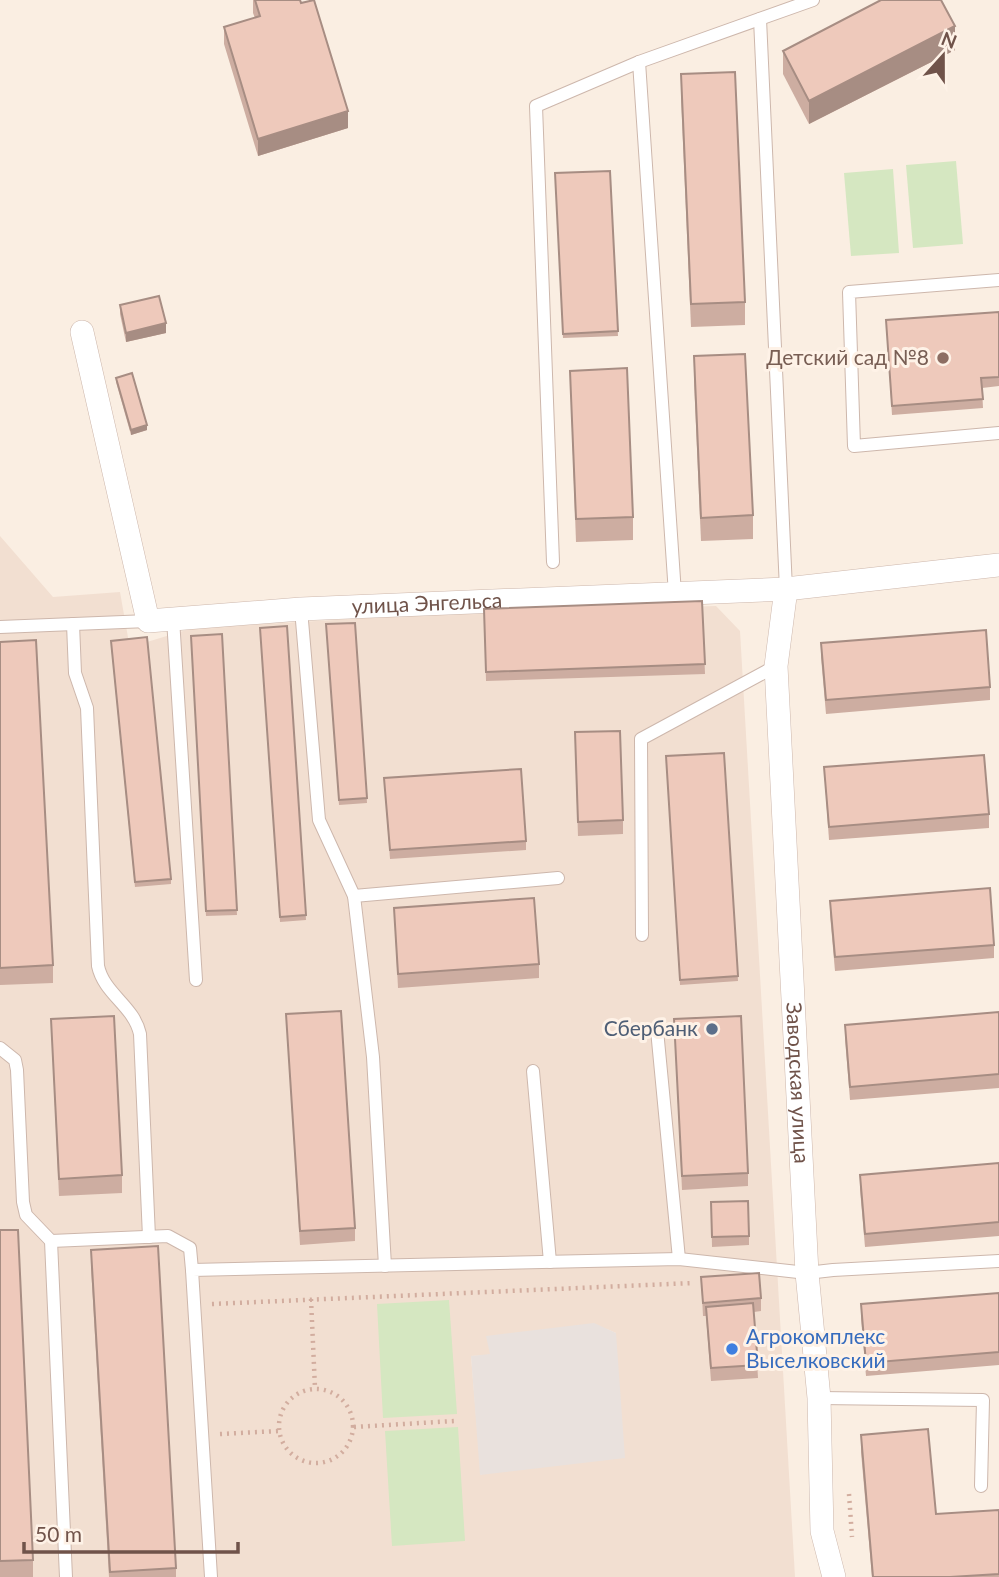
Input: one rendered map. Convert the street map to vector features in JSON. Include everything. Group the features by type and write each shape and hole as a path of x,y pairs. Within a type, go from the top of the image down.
{"street":[{"path":"82,332 148,621"},
{"name":"улица Энгельса","path":"148,621 301,610 786,589 999,565"},
{"name":"Заводская улица","path":"786,589 776,666 807,1273 819,1398 822,1531 834,1577"}],"lane":[{"path":"553,562 536,106 639,62 813,0"},
{"path":"760,19 786,589"},
{"path":"639,62 675,594"},
{"path":"999,280 849,292 854,446 999,433"},
{"path":"301,610 319,820 354,896 373,1057 385,1266"},
{"path":"173,619 196,980"},
{"path":"0,627 148,621"},
{"path":"73,624 75,673 87,708 99,966 101,978 132,1015 140,1034 149,1237"},
{"path":"642,935 640,739 776,666"},
{"path":"354,896 558,878"},
{"path":"657,1030 679,1259"},
{"path":"0,1048 15,1060 17,1070 23,1202 26,1215 51,1241 66,1577"},
{"path":"533,1071 550,1262"},
{"path":"51,1241 168,1236 190,1248 211,1577"},
{"path":"192,1270 679,1259 807,1273 999,1261"},
{"path":"819,1398 983,1400 981,1486"}],"path":[{"path":"194,1305 697,1283"},
{"path":"311,1298 315,1388"},
{"path":"315,1388 338,1395 347,1404 354,1427 344,1452 332,1460 319,1463 305,1461 293,1454 284,1444 279,1430 284,1406 292,1397 315,1388"},
{"path":"354,1427 454,1421"},
{"path":"202,1435 279,1430"},
{"path":"849,1481 853,1549"}],"shaded area":[{"path":"0,536 53,597 120,592 129,643 147,642 193,628 479,612 716,606 740,631 795,1577 0,1577","holes":["607,1329 616,1333 481,1475 471,1356 490,1355"]},
{"path":"594,1323 616,1333 625,1458 480,1475 471,1356 490,1354 486,1336"}],"green space":[{"path":"956,161 963,244 913,248 906,165"},
{"path":"893,169 899,253 851,256 844,173"},
{"path":"449,1300 457,1414 383,1418 377,1304"},
{"path":"458,1427 465,1541 392,1546 385,1431"}],"building":[{"path":"255,0 300,0 301,3 314,0 348,111 258,139 224,27 260,16"},
{"path":"881,0 941,0 955,26 809,101 783,51"},
{"path":"735,72 745,302 691,304 681,74"},
{"path":"610,171 618,331 563,334 555,173"},
{"path":"159,296 166,323 126,333 120,305"},
{"name":"Детский сад №8","path":"999,312 999,377 981,378 983,399 892,406 886,320"},
{"path":"745,354 753,515 701,518 694,356"},
{"path":"627,368 633,517 576,519 570,371"},
{"path":"132,373 147,425 131,430 116,378"},
{"path":"702,601 705,664 486,672 484,609"},
{"path":"355,623 367,798 339,800 326,624"},
{"path":"287,626 306,915 280,917 260,628"},
{"path":"986,630 990,687 826,700 821,643"},
{"path":"222,634 237,910 206,911 191,636"},
{"path":"147,637 171,879 135,882 111,641"},
{"path":"36,640 53,965 0,968 0,642"},
{"path":"620,731 623,820 578,822 575,732"},
{"path":"724,753 738,976 680,980 666,756"},
{"path":"984,755 989,814 829,827 824,767"},
{"path":"521,769 526,841 390,850 384,778"},
{"path":"990,888 994,945 835,957 830,901"},
{"path":"534,898 539,964 398,974 394,908"},
{"path":"341,1011 355,1228 300,1231 286,1014"},
{"path":"999,1012 999,1074 850,1087 845,1025"},
{"path":"114,1016 122,1175 59,1179 51,1019"},
{"path":"741,1016 748,1173 682,1176 674,1019"},
{"path":"999,1163 999,1222 865,1234 860,1175"},
{"path":"748,1201 749,1236 712,1237 711,1202"},
{"path":"0,1230 18,1230 33,1560 0,1561"},
{"path":"158,1246 176,1568 110,1572 91,1250"},
{"path":"759,1273 761,1298 703,1303 701,1277"},
{"path":"999,1293 999,1352 866,1363 861,1304"},
{"name":"Агрокомплекс Выселковский","path":"753,1303 758,1365 711,1368 706,1307"},
{"path":"928,1429 936,1514 999,1510 999,1574 873,1577 861,1435"}],"place":[{"name":"Детский сад №8","path":"943,358"},
{"name":"Сбербанк","path":"712,1029"},
{"name":"Агрокомплекс Выселковский","path":"732,1349"}]}
